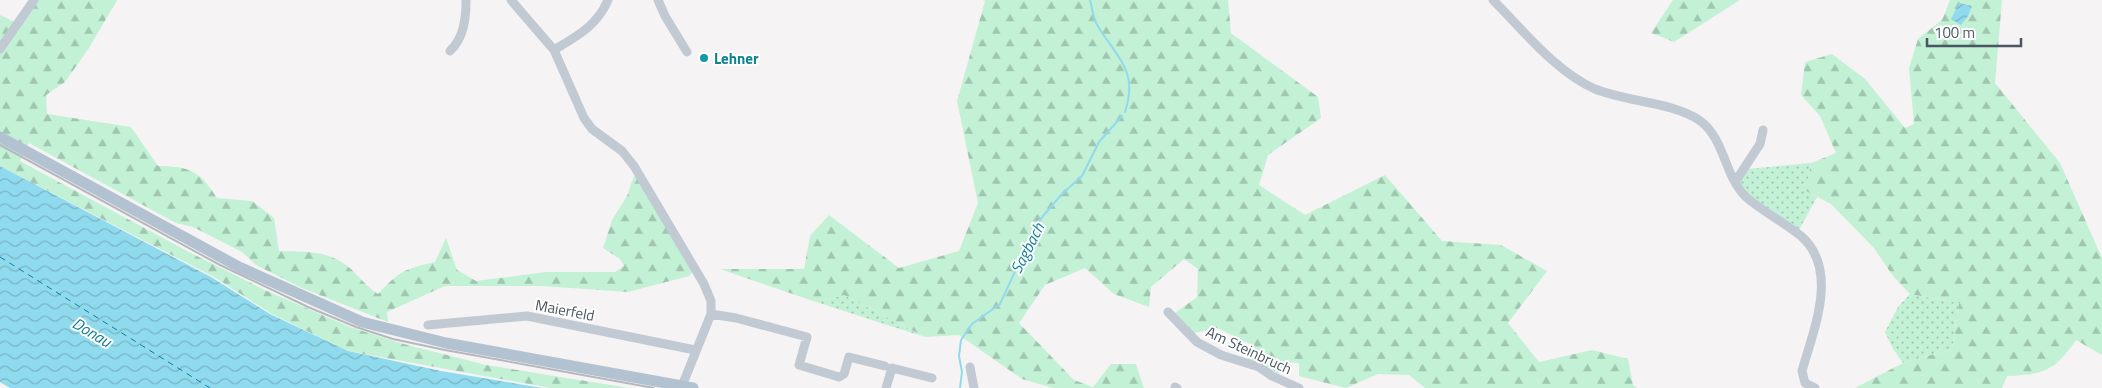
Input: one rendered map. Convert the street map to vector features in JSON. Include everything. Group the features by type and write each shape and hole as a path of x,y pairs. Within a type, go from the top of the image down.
{"main road":[{"path":"0,137 239,267 362,322 428,340 687,387"}],"street":[{"path":"0,49 34,0"},
{"path":"450,51 457,43 464,26 466,0"},
{"path":"511,0 554,50 588,125 630,159 709,294 711,314 695,350 687,387"},
{"path":"554,50 590,27 601,15 608,0"},
{"path":"658,0 687,52"},
{"path":"1493,0 1574,77 1614,96 1688,114 1701,122 1716,139 1735,182 1744,195 1808,242 1818,261 1822,282 1821,297 1802,378 1805,383 1815,388"},
{"path":"1735,182 1760,144 1763,130"},
{"name":"Am Steinbruch","path":"1168,312 1197,342 1221,355 1259,367 1272,376 1299,388"},
{"path":"711,314 736,318 807,337 799,365 839,376 844,374 849,357 885,366"},
{"name":"Maierfeld","path":"428,325 527,316 695,350"},
{"path":"970,367 974,388"},
{"path":"886,388 892,368 932,378"}],"green space":[{"path":"35,0 117,0 89,48 65,82 46,95 47,114 131,127 158,166 178,167 193,172 205,182 217,198 252,201 274,218 279,251 323,254 338,260 378,294 403,272 435,262 446,238 457,270 476,281 546,272 615,272 624,266 620,259 603,248 612,220 627,196 636,170 692,272 689,276 628,292 543,286 445,286 387,312 388,322 302,288 256,265 242,252 193,227 176,223 29,143 20,161 189,252 267,291 350,327 400,343 486,365 629,388 550,388 348,351 272,314 214,277 0,166 0,15 17,23"},
{"path":"983,0 1228,0 1231,33 1318,97 1321,118 1268,155 1259,185 1305,215 1385,175 1442,241 1501,245 1547,271 1508,323 1539,362 1592,350 1628,359 1633,385 1637,388 1425,388 1409,375 1378,374 1346,388 1299,376 1299,363 1286,362 1279,374 1248,359 1254,346 1217,328 1194,333 1174,314 1197,297 1198,269 1184,259 1151,287 1149,307 1114,294 1085,268 1045,285 1019,323 1074,380 1093,387 1111,364 1136,364 1144,388 1053,388 1022,379 959,335 925,337 844,295 816,302 720,269 804,269 810,236 829,215 899,268 959,251 978,203 957,101 985,1"},
{"path":"1673,0 1740,0 1674,42 1651,33"},
{"path":"1950,0 2002,0 1995,83 2060,163 2102,258 2102,355 2076,340 2054,365 2039,372 2007,376 2002,388 1855,388 1903,363 1952,349 1959,303 1910,294 1893,276 1874,248 1831,204 1806,191 1811,163 1836,153 1820,116 1801,95 1805,62 1832,54 1865,79 1905,128 1914,124 1909,68 1918,39 1942,20"},
{"path":"1811,163 1806,191 1817,197 1799,230 1754,201 1739,182 1747,169"},
{"path":"1910,294 1959,303 1952,349 1903,363 1893,349 1885,332 1898,307"},
{"path":"844,295 925,337 816,302"}],"water":[{"path":"1959,3 1972,6 1968,16 1961,25 1951,19"},
{"name":"Donau","path":"0,166 211,277 270,314 348,351 441,371 542,388 10,388 0,382"}],"waterway":[{"name":"Sagbach","path":"1090,0 1096,23 1118,55 1127,74 1129,97 1125,112"},
{"name":"Sagbach","path":"960,388 962,372 959,356 961,340 972,324 1000,304 1038,222 1062,194 1082,176 1099,142 1122,116"}],"ferry route":[{"path":"0,257 210,388"}],"railway":[{"path":"0,145 220,265 308,307 356,327 393,339 445,350 654,388"}],"place":[{"name":"Lehner","path":"704,58"}]}
